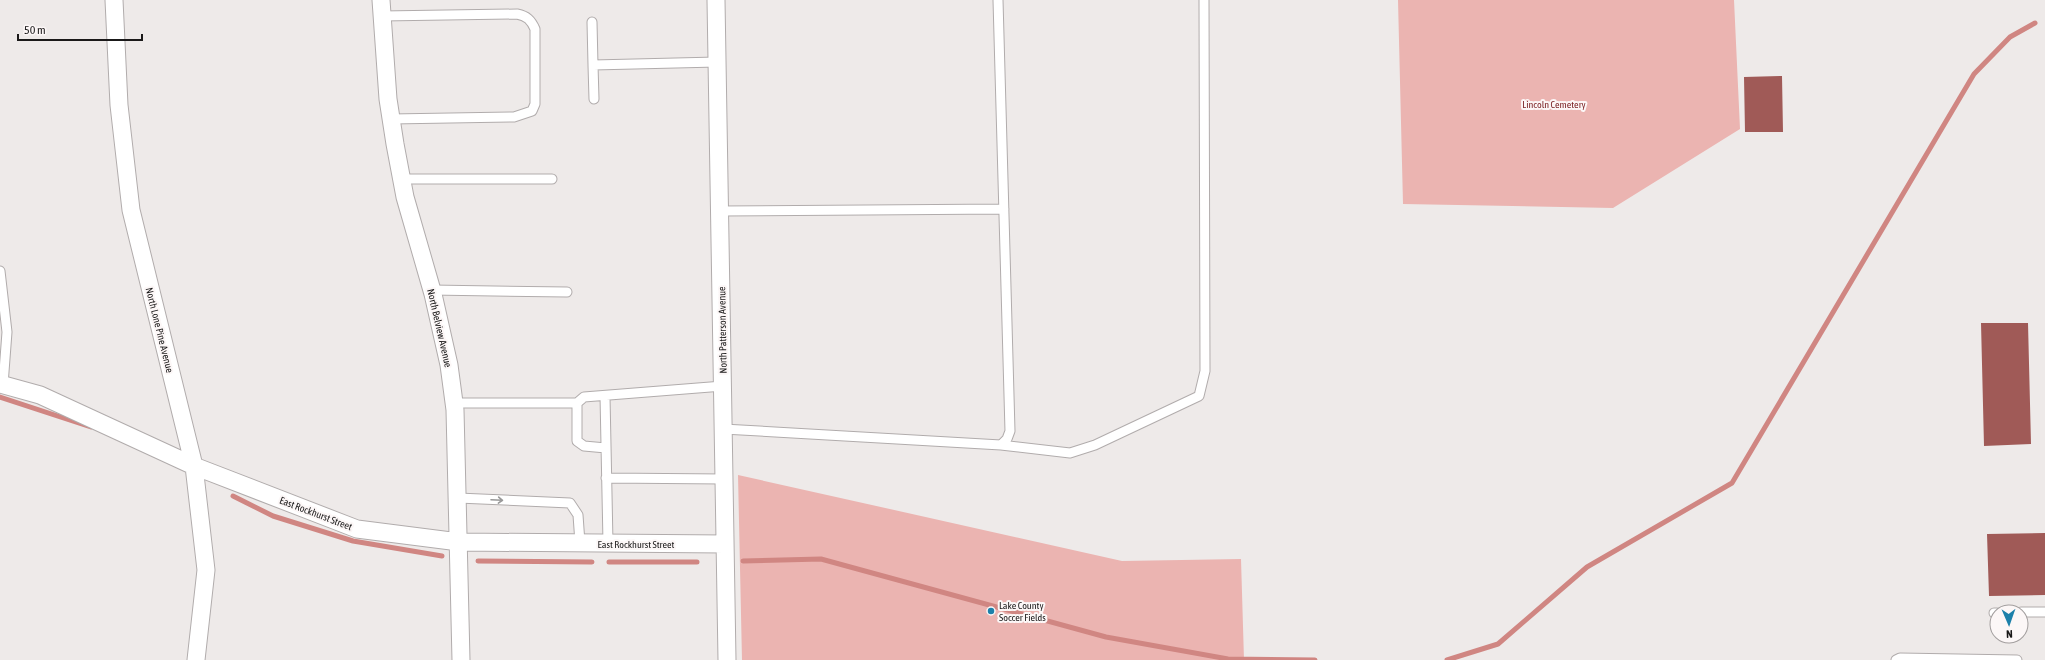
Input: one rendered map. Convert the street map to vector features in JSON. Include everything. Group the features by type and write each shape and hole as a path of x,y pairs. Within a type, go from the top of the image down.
{"street":[{"name":"North Lone Pine Avenue","path":"114,0 119,105 131,210 194,466 206,570 196,660"},
{"name":"North Patterson Avenue","path":"716,0 727,660"},
{"name":"North Belview Avenue","path":"381,8 391,120 405,197 431,290 449,365 454,403 458,498 461,660"},
{"name":"East Rockhurst Street","path":"1,384 40,395 194,466 357,529 459,542 725,544"}],"lane":[{"path":"998,0 1010,432 1007,439 1001,445"},
{"path":"723,429 1001,445 1070,453 1095,445 1199,396 1205,371 1204,0"},
{"path":"381,8 517,14 523,15 531,20 535,29 535,104 532,111 514,117 391,120"},
{"path":"592,22 594,99"},
{"path":"594,65 717,62"},
{"path":"402,179 552,179"},
{"path":"720,211 1004,209"},
{"path":"0,271 7,332 1,384"},
{"path":"431,290 567,292"},
{"path":"454,403 577,403 584,397 722,386"},
{"path":"605,396 608,543"},
{"path":"577,403 577,441 584,446 606,448"},
{"path":"606,478 724,479"},
{"path":"458,498 570,504 578,515 580,543"},
{"path":"2029,612 2045,612"},
{"path":"1896,660 1900,658 2017,660"}],"green space":[{"name":"Lincoln Cemetery","path":"1398,0 1734,0 1740,129 1613,208 1403,204"},
{"name":"Lake County Soccer Fields","path":"738,475 1122,561 1241,559 1244,660 742,660"}],"building":[{"path":"1782,76 1783,132 1745,132 1744,77"},
{"path":"1981,323 2028,323 2031,444 1984,446"},
{"path":"2045,533 2045,595 1989,596 1987,534"}],"waterway":[{"path":"1447,660 1498,644 1587,567 1732,483 1974,74 2010,37 2035,23"},
{"path":"0,397 91,427"},
{"path":"233,496 273,516 353,541 442,556"},
{"path":"743,561 821,559 1106,637 1228,659 1315,660"},
{"path":"478,561 592,562"},
{"path":"609,562 697,562"}],"place":[{"name":"Lake County Soccer Fields","path":"991,611"}]}
